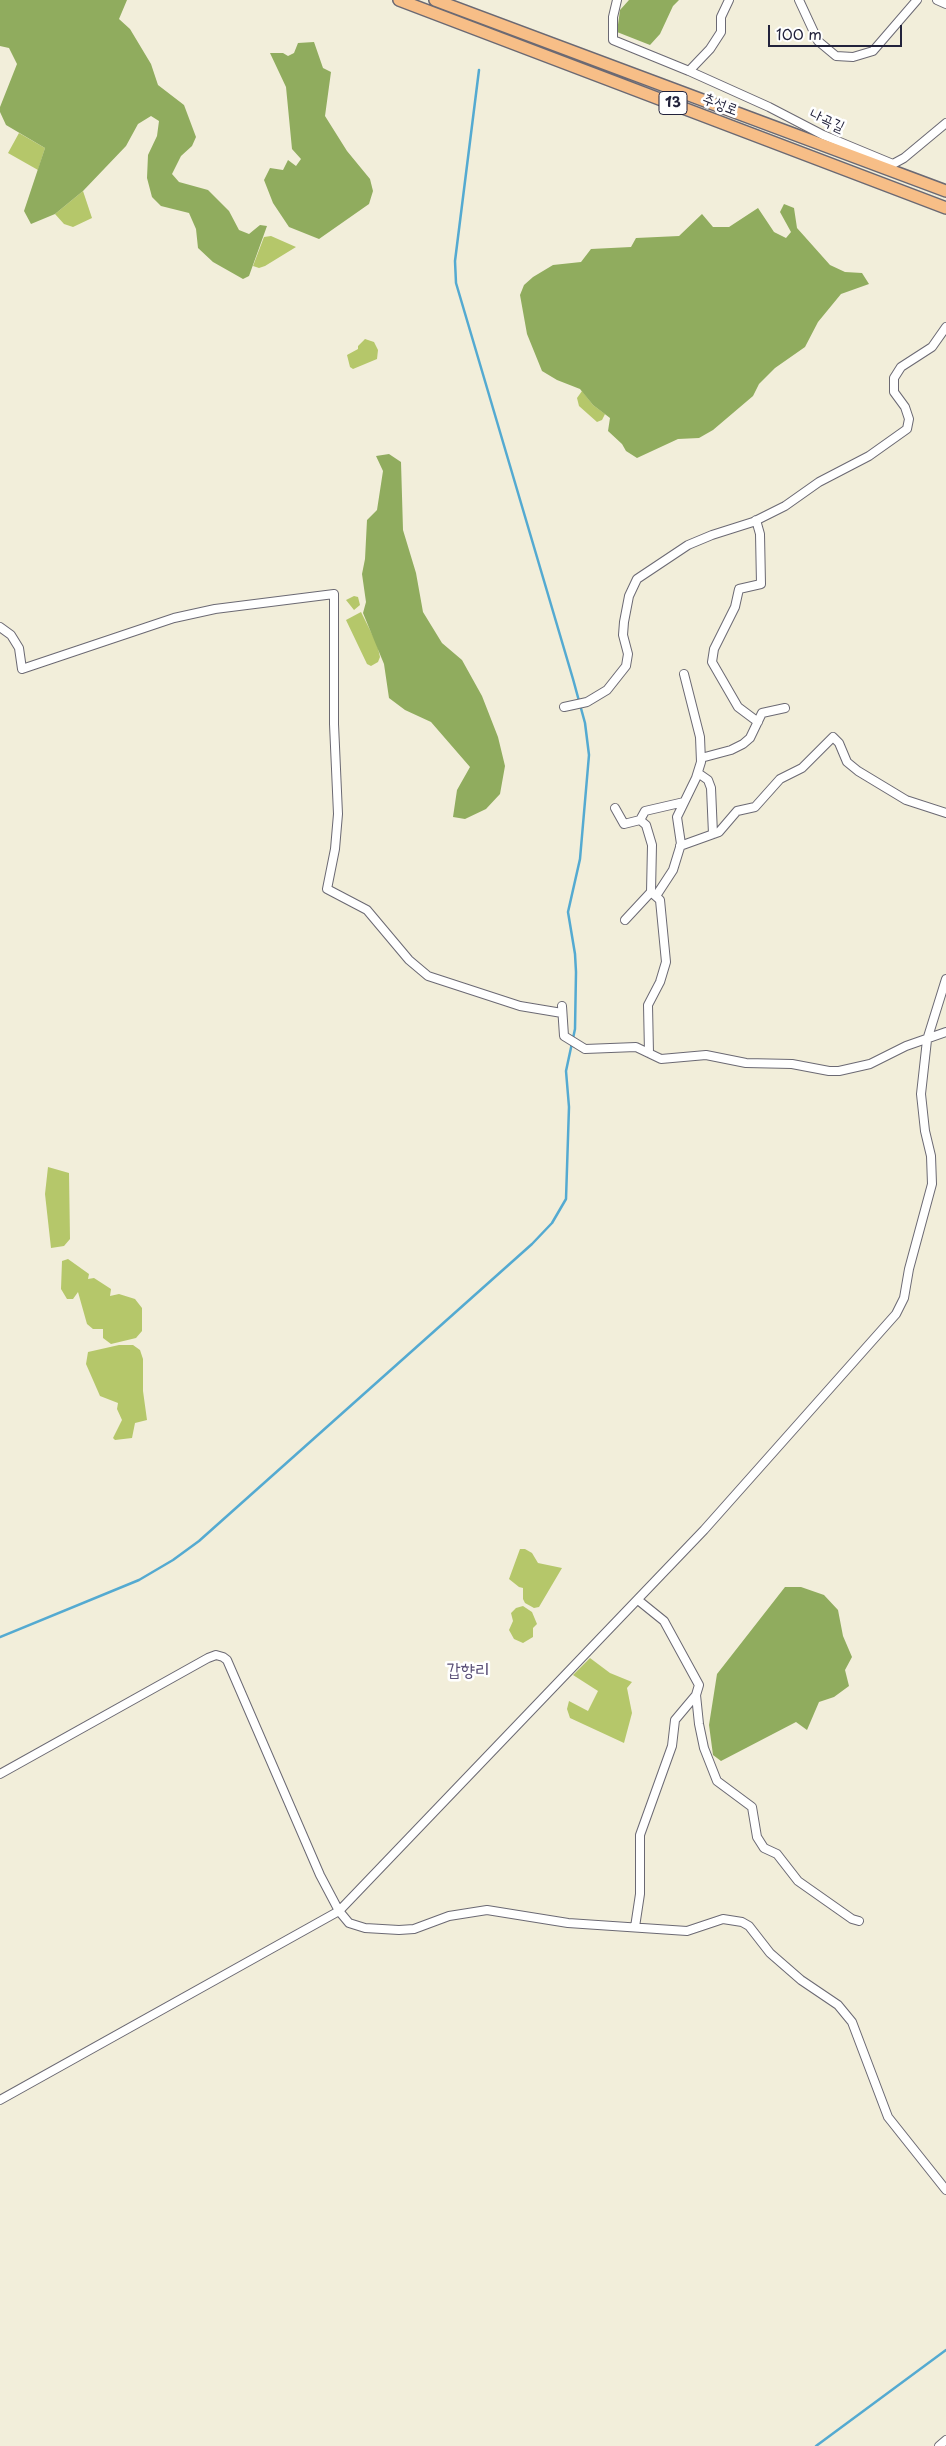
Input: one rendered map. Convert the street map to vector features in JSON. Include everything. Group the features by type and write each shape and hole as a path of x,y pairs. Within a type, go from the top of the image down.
{"main road":[{"name":"추성로","path":"399,0 946,208"},
{"name":"추성로","path":"435,0 946,192"}],"street":[{"name":"나곡길","path":"617,0 613,17 613,40 690,70 768,106 823,135 893,164 904,158 946,122"},
{"path":"690,70 710,49 721,32 721,17 729,0"},
{"path":"799,0 818,41 836,56 853,57 873,50 916,0"},
{"path":"938,0 946,4"},
{"path":"567,706 588,702 607,690 626,666 628,654 623,631 624,622 629,596 637,579 688,545 756,520 785,506 819,482 869,456 908,429 910,419 905,406 894,392 894,378 901,367 932,347 946,328"},
{"path":"756,520 760,534 760,584 739,589 735,607 714,649 712,662 738,707 758,722"},
{"path":"0,627 11,635 19,648 22,669 150,624 182,616 215,609 334,594 334,724 338,814 334,856 327,889 367,910 409,960 428,976 520,1006 562,1009 563,1033 566,1039 579,1047 594,1050 636,1048 661,1059 706,1055 746,1063 792,1064 839,1071 870,1064 906,1046 946,1032"},
{"path":"625,920 670,878 680,846 677,820 698,773 701,758 695,713 684,674"},
{"path":"701,758 732,750 743,744 750,738 762,713 785,708"},
{"path":"680,846 724,829 737,811 756,807 780,779 802,768 833,737 839,744 847,762 858,771 906,800 946,813"},
{"path":"698,773 708,780 711,788 713,834"},
{"path":"615,808 624,824 640,820 645,811 684,802"},
{"path":"640,820 646,825 652,845 654,894 660,900 666,962 660,982 648,1005 649,1054"},
{"path":"0,2100 340,1911 704,1530 899,1310 932,1184 931,1156 925,1131 921,1094 927,1040 946,979"},
{"path":"638,1600 664,1621 698,1685 696,1695 699,1724 704,1748 717,1781 752,1807 757,1837 764,1848 777,1854 798,1881 852,1919 859,1921"},
{"path":"0,1774 208,1658 216,1655 223,1657 227,1660 320,1875 340,1911 350,1923 381,1930 414,1928 449,1916 487,1910 568,1923 688,1931 724,1919 742,1922 748,1926 770,1953 801,1980 838,2005 852,2022 888,2117 946,2190"},
{"path":"635,1927 640,1894 640,1835 672,1746 675,1720 696,1695"},
{"path":"939,2446 946,2440"}],"green space":[{"path":"0,0 127,0 119,19 130,29 151,64 158,85 184,105 196,137 192,146 181,156 172,174 179,182 208,190 229,211 239,230 249,234 260,225 267,226 249,276 243,279 213,262 198,248 196,229 189,213 161,206 152,197 147,178 148,155 157,136 159,121 151,116 138,124 126,146 83,191 55,214 31,224 24,211 45,148 6,125 0,112 0,107 17,64 9,48 0,46"},
{"path":"629,0 679,0 673,6 660,34 650,45 617,32 620,10"},
{"path":"314,42 323,68 331,72 325,116 347,151 370,179 373,191 369,204 319,239 289,227 273,203 264,180 270,168 283,170 288,160 296,166 301,159 292,149 286,87 270,53 283,53 288,56 294,53 298,43"},
{"path":"19,133 45,148 38,170 8,153"},
{"path":"83,191 92,218 73,227 64,224 55,214"},
{"path":"784,204 794,208 797,228 830,265 845,272 862,273 869,284 841,294 818,322 805,347 775,368 759,384 753,396 713,430 699,438 678,439 637,458 626,451 622,444 608,431 610,418 593,405 580,389 557,380 542,371 527,334 520,295 524,285 533,277 553,265 581,262 591,249 631,247 636,238 679,236 702,214 713,227 729,227 758,208 774,232 786,238 791,232 780,212"},
{"path":"271,236 296,247 265,266 259,268 253,266 264,237"},
{"path":"365,339 374,342 378,350 377,359 353,369 350,367 347,355 358,349 358,346"},
{"path":"582,391 593,405 605,414 602,420 597,422 579,406 577,398"},
{"path":"389,454 401,462 403,530 416,573 423,612 442,643 462,660 482,696 498,737 505,766 500,794 486,809 465,819 453,817 457,790 470,767 431,722 405,710 389,698 384,664 363,613 366,602 362,574 365,559 367,520 377,510 383,471 376,456"},
{"path":"354,596 358,597 360,605 354,610 346,600"},
{"path":"361,612 377,644 380,657 378,662 371,666 367,664 346,620"},
{"path":"48,1167 69,1173 70,1239 64,1246 51,1248 45,1194"},
{"path":"68,1259 89,1274 88,1279 94,1278 111,1289 110,1296 119,1294 135,1299 142,1308 142,1331 136,1338 111,1344 103,1338 103,1329 93,1329 87,1324 78,1292 73,1299 67,1299 61,1289 62,1261"},
{"path":"119,1345 133,1345 140,1350 143,1359 143,1391 147,1420 135,1423 132,1438 115,1440 113,1438 122,1420 117,1409 118,1403 100,1396 86,1364 88,1352"},
{"path":"520,1549 525,1549 532,1553 538,1563 562,1568 539,1607 534,1608 525,1603 523,1588 509,1579"},
{"path":"785,1587 801,1587 824,1595 838,1610 843,1636 852,1657 845,1670 849,1686 834,1697 819,1702 807,1730 796,1722 721,1761 713,1755 709,1725 717,1674"},
{"path":"523,1606 532,1612 537,1624 533,1628 533,1637 523,1643 514,1639 509,1630 513,1621 511,1613 516,1608"},
{"path":"590,1658 610,1673 632,1682 627,1688 632,1713 624,1743 570,1718 567,1709 569,1701 588,1711 598,1691 573,1675"}],"waterway":[{"path":"0,1637 139,1580 173,1560 199,1541 532,1244 552,1223 566,1199 569,1107 566,1071 575,1029 576,972 568,912 580,859 589,755 585,723 573,679 456,283 455,261 479,70"},
{"path":"816,2446 946,2350"}],"district":[{"name":"갑향리","path":"468,1671"}]}
